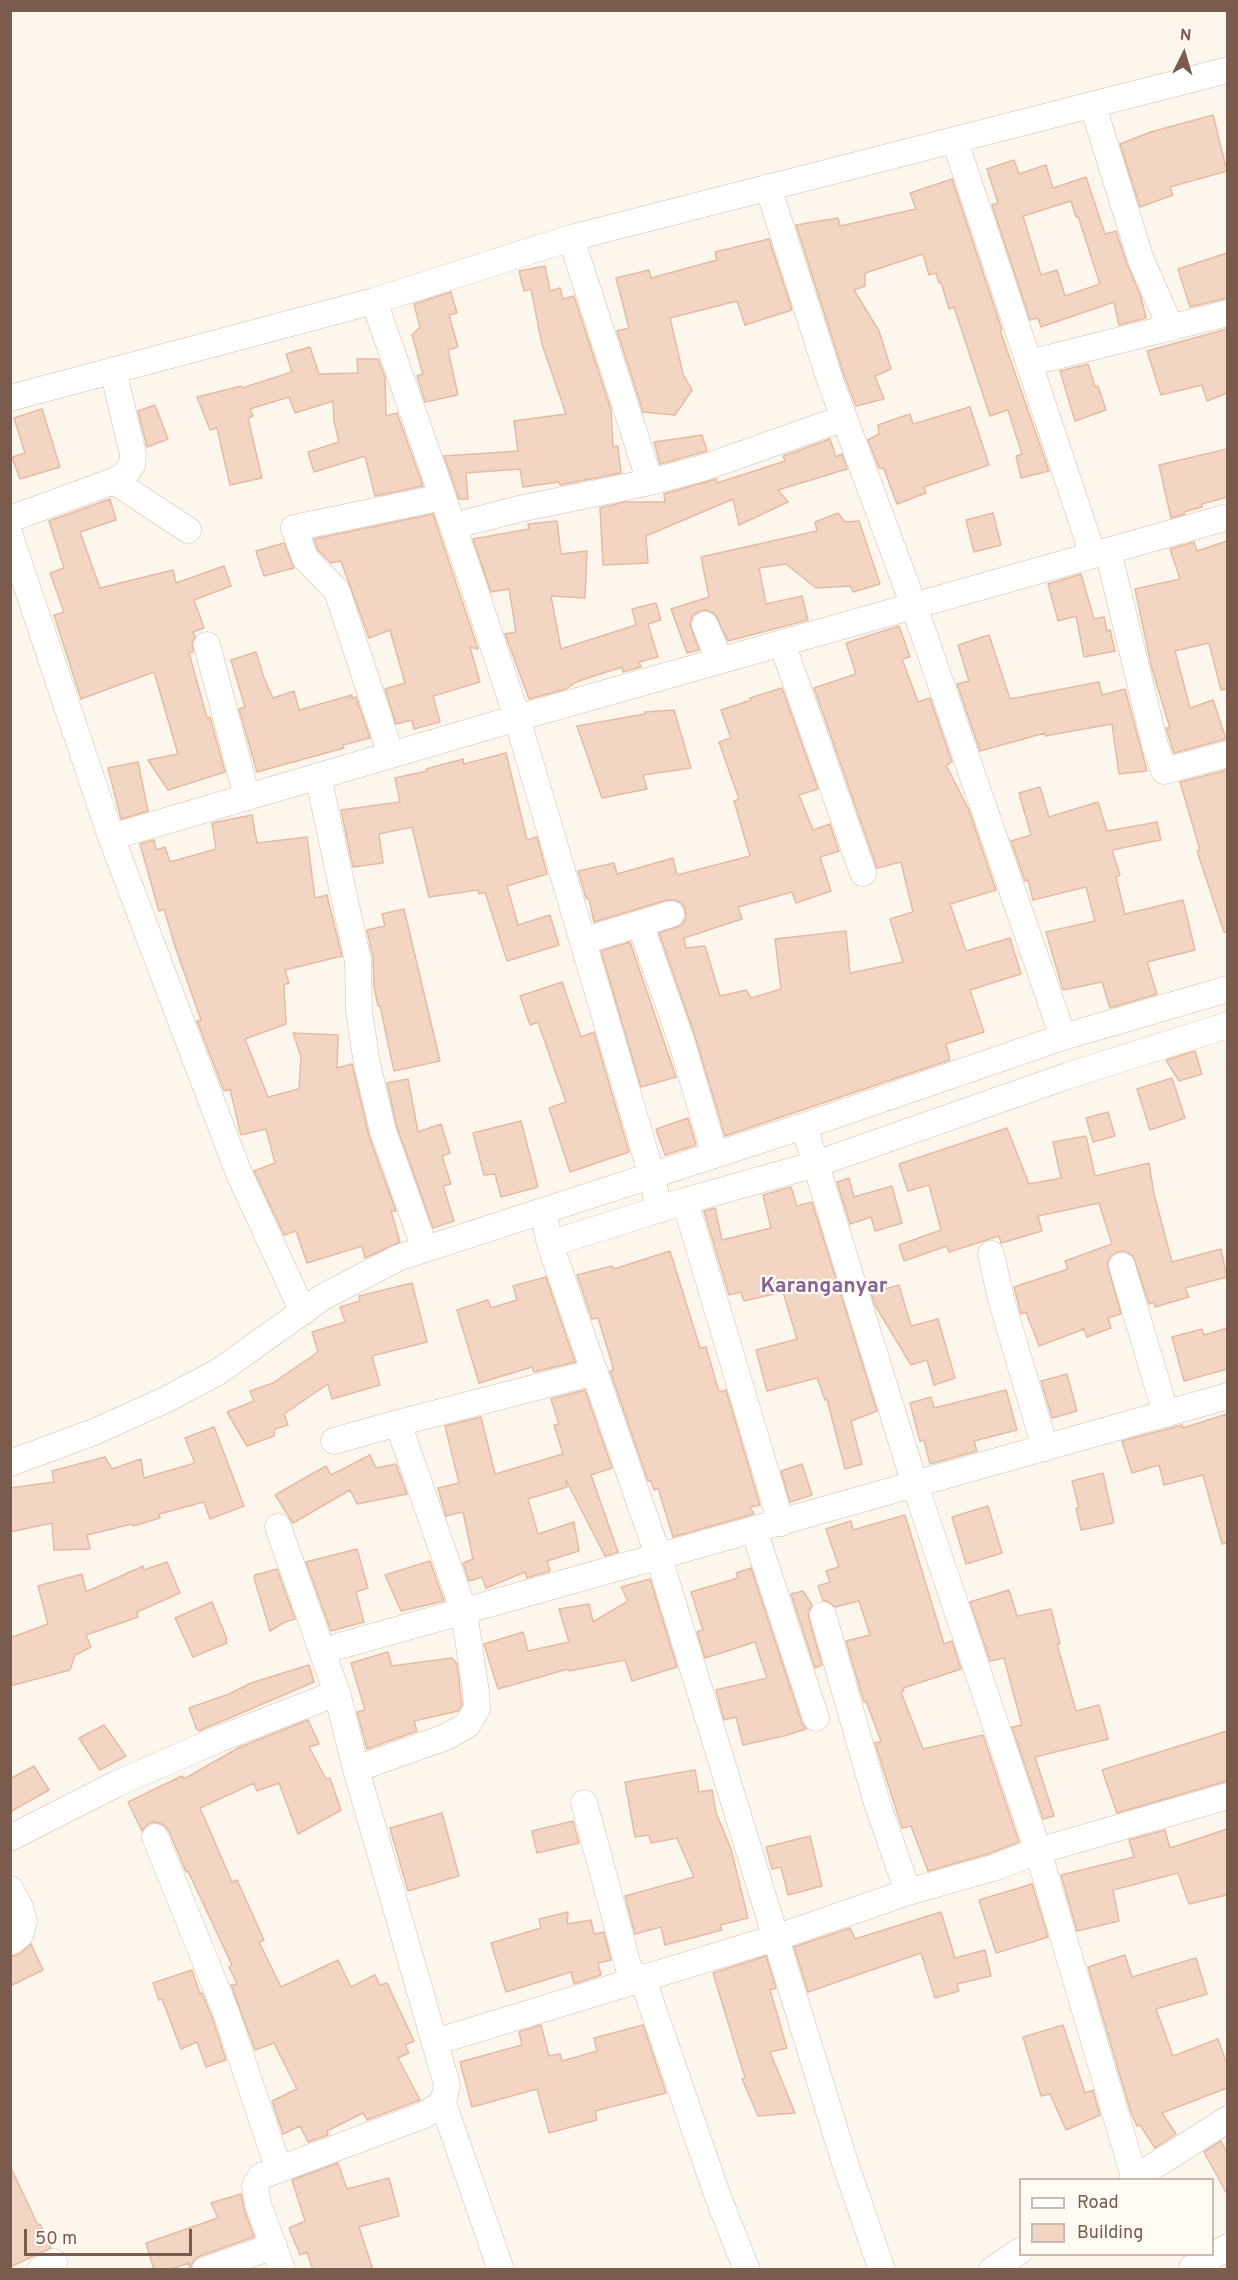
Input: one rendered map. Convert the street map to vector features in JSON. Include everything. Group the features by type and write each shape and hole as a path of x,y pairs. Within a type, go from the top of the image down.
{"street":[{"path":"10,398 374,301 571,238 1227,70"},
{"path":"1093,106 1142,260 1171,328"},
{"path":"955,141 1029,363 1100,553 1164,771 1227,754"},
{"path":"768,187 844,418 914,606 1063,1037"},
{"path":"571,238 650,482"},
{"path":"374,301 517,718 659,1210"},
{"path":"1029,363 1227,313"},
{"path":"10,519 114,482 124,476 132,465 133,454 113,370"},
{"path":"453,526 703,468 844,418"},
{"path":"114,482 188,530"},
{"path":"391,755 337,591 305,558 294,528 443,497"},
{"path":"111,837 517,718 1227,517"},
{"path":"10,536 111,837 238,1171 303,1312"},
{"path":"705,625 720,661"},
{"path":"782,643 862,873"},
{"path":"207,645 247,797"},
{"path":"318,776 358,961 359,1011 367,1064 383,1131 425,1249"},
{"path":"583,941 671,914"},
{"path":"640,924 680,1037 715,1155"},
{"path":"10,1462 94,1432 165,1400 218,1372 323,1297 398,1258 425,1249 659,1210 685,1201 1063,1037 1227,989"},
{"path":"547,1227 651,1176 715,1155 810,1145 1067,1076 1227,1025"},
{"path":"810,1145 915,1485 1038,1851 1133,2178"},
{"path":"685,1201 781,1523"},
{"path":"547,1227 659,1558 844,2163 882,2270"},
{"path":"991,1254 1001,1299 1045,1448"},
{"path":"1122,1266 1166,1414"},
{"path":"334,1441 595,1372"},
{"path":"322,1651 659,1558 1227,1396"},
{"path":"356,1769 446,1737 467,1725 477,1709 464,1612 398,1423"},
{"path":"278,1527 336,1694 447,2085 443,2103 501,2270"},
{"path":"754,1530 816,1718"},
{"path":"823,1615 877,1803 908,1892"},
{"path":"10,1838 116,1784 219,1739 336,1694"},
{"path":"435,2042 775,1938 908,1892 996,1867 1038,1851 1227,1796"},
{"path":"584,1803 637,1979 747,2270"},
{"path":"155,1837 226,2012 279,2170"},
{"path":"10,1889 20,1905 24,1921 20,1935 10,1942"},
{"path":"282,2270 258,2204 255,2186 261,2176 424,2115 443,2103"},
{"path":"1135,2178 1227,2119"},
{"path":"206,2270 274,2246"},
{"path":"992,2270 1019,2252"},
{"path":"1189,2264 1207,2256"}],"building":[{"path":"1213,115 1227,171 1170,187 1173,195 1140,207 1120,144 1151,132"},
{"path":"1014,160 1019,174 1046,165 1053,188 1086,177 1105,234 1116,231 1141,297 1146,318 1119,325 1114,302 1041,327 1038,318 1030,320 992,205 998,203 987,169","holes":["1071,201 1076,217 1078,216 1100,284 1065,296 1057,270 1041,275 1023,216"]},
{"path":"952,179 1002,330 1000,330 1049,471 1021,478 1016,456 1022,454 1008,410 990,416 954,307 949,309 936,273 929,275 923,254 865,273 865,286 854,290 879,331 891,369 875,376 884,399 856,406 844,375 796,225 838,218 840,226 916,209 910,193"},
{"path":"769,239 792,310 745,325 737,301 670,318 683,374 692,390 675,415 643,412 617,331 629,328 616,278 649,270 651,278 717,260 715,252"},
{"path":"1227,253 1227,298 1190,307 1178,269"},
{"path":"545,266 550,291 560,288 563,299 574,296 611,410 613,447 618,446 621,473 560,485 559,482 523,487 520,469 466,473 468,499 459,499 444,456 518,451 514,421 566,414 542,344 531,289 524,291 519,271"},
{"path":"451,292 457,313 449,315 458,347 448,350 458,395 425,402 417,376 423,374 412,335 420,327 414,304"},
{"path":"1227,329 1227,393 1207,401 1202,385 1161,395 1147,351"},
{"path":"310,347 319,374 358,373 357,359 378,359 385,377 386,416 397,413 423,486 375,496 365,456 314,472 308,452 339,442 334,421 333,401 295,413 289,397 250,409 253,416 248,418 262,478 230,485 217,428 210,430 197,397 241,386 242,388 292,372 286,354"},
{"path":"1088,364 1095,387 1098,386 1106,410 1075,421 1060,371"},
{"path":"155,405 168,439 147,447 138,411"},
{"path":"970,407 989,465 924,487 926,493 897,504 884,469 879,468 868,440 879,434 878,425 910,414 913,424"},
{"path":"42,409 60,467 20,479 12,457 25,453 14,418"},
{"path":"702,435 707,451 660,464 654,442"},
{"path":"830,439 836,457 842,454 847,469 778,490 788,502 739,525 733,499 646,536 648,563 603,565 600,508 625,502 665,502 664,494 716,479 717,483 785,461 783,456"},
{"path":"1227,449 1227,497 1202,504 1202,507 1171,518 1159,465"},
{"path":"110,499 116,520 80,532 100,588 173,570 176,583 224,566 231,586 194,600 204,628 193,632 195,637 192,642 193,652 189,653 225,772 168,790 148,760 178,754 154,672 81,699 54,615 64,612 50,573 64,568 49,521"},
{"path":"838,513 845,522 859,521 880,584 853,592 850,586 816,588 786,564 759,568 766,604 802,596 808,620 728,641 715,614 707,610 700,611 693,615 690,624 699,650 687,653 671,609 709,597 701,557 817,531 815,522"},
{"path":"993,513 1001,545 974,552 966,520"},
{"path":"433,514 478,649 470,647 480,682 433,696 440,722 414,729 412,720 396,724 385,689 405,683 390,630 369,638 341,561 331,563 318,550 314,539"},
{"path":"557,521 561,554 587,551 585,598 551,596 561,649 636,625 632,609 656,603 661,620 648,624 658,657 639,662 641,667 623,672 622,667 576,682 566,689 529,699 505,634 516,632 509,589 491,592 473,539 529,529 528,524"},
{"path":"1227,541 1227,689 1221,690 1209,643 1175,651 1190,708 1213,700 1226,739 1174,753 1166,728 1170,728 1152,669 1135,589 1180,579 1170,549 1194,542 1197,551"},
{"path":"284,543 294,568 264,576 256,551"},
{"path":"1081,574 1094,619 1104,617 1115,651 1084,657 1076,616 1058,621 1048,584"},
{"path":"899,626 910,657 902,659 918,702 930,698 952,762 946,765 969,810 996,890 950,904 966,951 1010,938 1021,974 970,990 984,1032 946,1044 950,1060 725,1136 694,1033 659,933 682,925 686,917 682,903 667,900 594,922 589,899 586,898 578,871 614,863 617,874 673,858 677,875 750,856 734,801 739,799 719,742 731,738 721,710 782,688 818,789 799,795 813,830 830,824 839,851 820,857 831,891 796,903 792,892 738,907 742,919 684,938 686,948 705,946 720,996 746,990 751,998 781,989 775,939 846,931 850,973 903,962 890,919 913,912 901,862 877,868 814,688 856,674 846,643"},
{"path":"989,635 1010,699 1099,682 1102,695 1125,689 1147,771 1119,774 1112,724 1045,736 1045,733 980,751 957,684 969,681 958,645"},
{"path":"256,652 273,698 294,691 299,710 352,695 352,698 356,697 370,738 343,745 344,748 257,772 239,709 245,707 231,660"},
{"path":"674,710 691,768 643,775 647,789 602,798 577,726 645,714 645,712"},
{"path":"506,753 527,840 537,837 547,874 507,886 518,925 550,915 559,945 507,961 485,892 479,894 478,890 429,897 412,827 379,834 383,863 353,867 341,810 400,802 395,778 427,771 426,769 463,759 464,764"},
{"path":"138,762 148,811 121,819 108,768"},
{"path":"1227,770 1227,932 1224,932 1197,851 1200,850 1180,782"},
{"path":"1040,787 1049,817 1098,802 1107,831 1157,822 1161,840 1112,850 1120,875 1116,877 1125,914 1183,900 1195,950 1147,962 1157,994 1110,1008 1102,982 1063,990 1046,932 1095,921 1086,887 1033,900 1028,880 1025,881 1011,841 1031,835 1019,793"},
{"path":"252,815 257,843 307,837 315,898 327,895 342,956 285,970 289,983 284,985 286,1024 245,1039 268,1097 299,1089 301,1057 293,1033 338,1035 337,1068 352,1064 369,1136 396,1211 391,1211 400,1242 365,1258 362,1246 307,1263 296,1231 284,1235 254,1171 275,1163 266,1129 241,1135 230,1089 224,1091 197,1021 201,1020 164,909 159,911 140,844 154,840 156,850 165,847 170,862 216,849 212,823"},
{"path":"404,909 440,1061 394,1071 374,987 373,958 367,930 385,926 382,914"},
{"path":"630,942 676,1077 641,1087 601,951"},
{"path":"562,982 581,1037 594,1032 629,1152 570,1172 549,1108 566,1102 538,1022 530,1025 520,996"},
{"path":"1195,1051 1202,1074 1179,1081 1166,1060"},
{"path":"1172,1078 1185,1118 1150,1130 1137,1089"},
{"path":"408,1079 418,1132 441,1124 450,1153 442,1156 451,1184 443,1186 454,1221 433,1228 397,1127 387,1083"},
{"path":"1108,1112 1115,1136 1093,1142 1086,1118"},
{"path":"688,1118 696,1145 665,1155 656,1129"},
{"path":"521,1121 538,1187 501,1197 495,1174 484,1175 473,1133"},
{"path":"1007,1128 1029,1184 1061,1178 1053,1142 1086,1136 1095,1176 1149,1163 1154,1194 1172,1262 1221,1249 1227,1277 1185,1288 1189,1297 1155,1307 1154,1302 1149,1304 1133,1256 1125,1251 1117,1252 1107,1263 1121,1314 1108,1318 1111,1328 1087,1337 1084,1329 1039,1346 1026,1312 1021,1314 1014,1287 1068,1269 1065,1261 1112,1244 1099,1203 1038,1216 1042,1231 1001,1243 999,1236 949,1252 947,1246 904,1261 899,1245 941,1230 929,1185 908,1191 899,1164"},
{"path":"849,1178 854,1197 892,1186 902,1223 875,1231 871,1217 850,1224 837,1182"},
{"path":"791,1187 797,1206 812,1202 877,1411 851,1421 862,1464 845,1469 827,1399 825,1400 817,1378 767,1391 756,1350 797,1339 783,1292 744,1301 741,1292 729,1295 704,1211 715,1208 722,1240 771,1228 763,1195"},
{"path":"670,1251 700,1348 706,1347 719,1392 726,1390 760,1505 750,1507 754,1514 673,1537 658,1488 654,1490 651,1481 648,1481 610,1371 614,1370 598,1318 592,1319 577,1275 612,1266 614,1269"},
{"path":"546,1277 575,1362 534,1372 532,1367 479,1383 457,1310 488,1300 491,1308 517,1300 513,1286"},
{"path":"412,1283 427,1342 372,1356 380,1385 332,1399 328,1384 284,1414 288,1425 275,1429 274,1436 247,1446 227,1412 254,1401 250,1391 273,1383 318,1352 312,1332 345,1322 340,1307 360,1301 359,1296"},
{"path":"899,1285 911,1326 938,1319 955,1378 934,1385 927,1360 911,1365 875,1305 871,1293"},
{"path":"1227,1328 1227,1369 1184,1381 1172,1337 1202,1329 1204,1335"},
{"path":"1067,1374 1077,1411 1052,1418 1041,1381"},
{"path":"585,1390 612,1468 591,1475 618,1552 605,1556 566,1480 567,1487 528,1499 538,1534 574,1522 579,1551 547,1561 550,1571 527,1578 525,1572 486,1588 482,1577 469,1581 463,1563 473,1559 463,1512 446,1516 438,1488 459,1483 445,1426 481,1417 495,1474 563,1454 554,1425 559,1424 551,1399"},
{"path":"1006,1390 1017,1430 974,1441 977,1451 930,1464 924,1440 920,1441 910,1403 931,1397 934,1408"},
{"path":"1227,1414 1227,1543 1222,1544 1203,1475 1164,1485 1159,1465 1132,1473 1122,1441 1182,1425 1183,1428"},
{"path":"214,1427 244,1506 210,1519 204,1502 159,1514 160,1518 133,1526 132,1524 87,1535 90,1549 54,1550 52,1523 10,1532 10,1488 54,1482 52,1471 105,1457 112,1469 141,1459 144,1478 195,1463 185,1438"},
{"path":"370,1455 376,1468 396,1464 407,1494 357,1504 350,1490 293,1523 275,1495 326,1466 331,1475"},
{"path":"802,1464 812,1495 790,1502 781,1471"},
{"path":"1103,1473 1114,1523 1081,1530 1076,1508 1079,1508 1072,1481"},
{"path":"988,1506 1002,1553 966,1564 952,1517"},
{"path":"905,1515 944,1644 952,1641 961,1669 903,1688 904,1691 901,1692 923,1749 983,1735 1019,1842 991,1853 928,1871 911,1826 902,1828 875,1743 881,1741 866,1701 864,1702 846,1641 870,1635 859,1601 835,1607 823,1600 818,1586 830,1582 826,1571 839,1567 826,1529 851,1521 853,1530"},
{"path":"357,1549 368,1588 356,1592 364,1622 331,1631 306,1562"},
{"path":"430,1561 444,1601 401,1611 385,1575"},
{"path":"167,1562 180,1593 137,1612 138,1617 86,1635 91,1647 75,1655 70,1670 10,1686 10,1638 48,1624 38,1586 82,1574 86,1592 143,1566 144,1570"},
{"path":"751,1568 802,1723 806,1729 743,1745 736,1717 724,1720 716,1690 767,1678 755,1642 705,1658 697,1632 703,1630 691,1592 738,1578 736,1573"},
{"path":"277,1569 295,1619 270,1631 254,1578 255,1575"},
{"path":"650,1579 677,1667 632,1681 625,1660 569,1671 568,1669 498,1689 484,1644 523,1632 528,1651 569,1642 559,1609 589,1604 593,1622 628,1601 621,1587"},
{"path":"1009,1590 1017,1616 1051,1609 1060,1644 1057,1644 1076,1711 1099,1705 1108,1739 1035,1757 1054,1816 1043,1819 1012,1727 1022,1725 1004,1658 990,1661 970,1602"},
{"path":"803,1591 812,1605 808,1612 809,1619 822,1665 815,1668 791,1594"},
{"path":"212,1602 227,1643 193,1657 175,1618"},
{"path":"388,1652 392,1666 452,1658 457,1664 462,1705 458,1711 414,1721 417,1731 367,1749 357,1712 365,1710 351,1663"},
{"path":"309,1665 314,1682 199,1731 196,1728 189,1708 229,1694 251,1683"},
{"path":"308,1720 319,1744 309,1747 326,1779 330,1778 341,1810 298,1834 279,1783 257,1791 254,1783 200,1808 232,1882 237,1880 264,1940 259,1942 281,1987 338,1960 351,1987 375,1975 380,1985 387,1983 414,2041 405,2045 409,2053 398,2058 420,2100 367,2120 363,2113 327,2131 328,2135 308,2142 300,2126 283,2134 272,2101 297,2089 274,2043 255,2050 231,1985 237,1984 229,1967 232,1965 188,1871 186,1872 169,1831 164,1825 156,1822 149,1823 142,1831 128,1802 182,1776 184,1779 240,1747"},
{"path":"104,1725 126,1756 100,1770 79,1738"},
{"path":"1227,1731 1227,1781 1117,1813 1102,1770"},
{"path":"34,1766 49,1790 10,1812 10,1779"},
{"path":"695,1770 699,1792 712,1790 716,1813 731,1849 748,1918 720,1925 722,1930 665,1945 661,1927 635,1934 625,1896 694,1877 677,1838 651,1843 649,1835 635,1837 625,1782"},
{"path":"442,1813 459,1876 408,1891 390,1828"},
{"path":"573,1821 579,1843 537,1853 532,1831"},
{"path":"1227,1829 1227,1895 1189,1904 1178,1873 1113,1890 1119,1921 1077,1931 1061,1875 1134,1857 1129,1840 1165,1830 1170,1848"},
{"path":"810,1836 822,1886 788,1895 781,1867 772,1869 766,1847"},
{"path":"1032,1884 1048,1937 996,1953 979,1900"},
{"path":"568,1912 567,1924 591,1920 594,1934 604,1932 611,1960 598,1963 601,1975 574,1984 571,1972 506,1992 491,1943 541,1928 539,1919"},
{"path":"941,1912 955,1958 985,1950 991,1976 957,1984 959,1991 935,1998 921,1953 808,1992 794,1947 850,1928 855,1939"},
{"path":"31,1944 43,1970 10,1986 10,1957 19,1954"},
{"path":"1125,1955 1132,1977 1196,1958 1207,1994 1156,2009 1173,2056 1218,2039 1227,2064 1227,2088 1162,2113 1176,2134 1155,2148 1140,2125 1137,2126 1131,2113 1088,1967"},
{"path":"766,1956 776,1988 770,1990 787,2048 770,2052 795,2113 758,2116 742,2079 745,2078 713,1973"},
{"path":"192,1970 200,1994 202,1993 212,2017 226,2060 206,2067 197,2042 181,2049 162,1999 159,2000 153,1983"},
{"path":"541,2025 549,2056 560,2054 562,2061 597,2051 594,2038 643,2025 666,2093 595,2111 597,2120 549,2133 537,2089 472,2107 460,2062 522,2045 519,2032"},
{"path":"1063,2025 1085,2093 1093,2090 1100,2115 1066,2130 1050,2094 1041,2096 1023,2037"},
{"path":"1221,2141 1227,2153 1227,2194 1204,2152"},
{"path":"338,2163 347,2189 389,2178 399,2216 359,2227 373,2270 313,2270 307,2252 300,2255 289,2228 305,2221 292,2180"},
{"path":"10,2166 51,2248 10,2267"},
{"path":"241,2194 254,2237 200,2256 193,2261 190,2270 189,2263 168,2270 154,2270 146,2243 218,2218 211,2203"}],"district":[{"name":"Karanganyar","path":"824,1288"}]}
